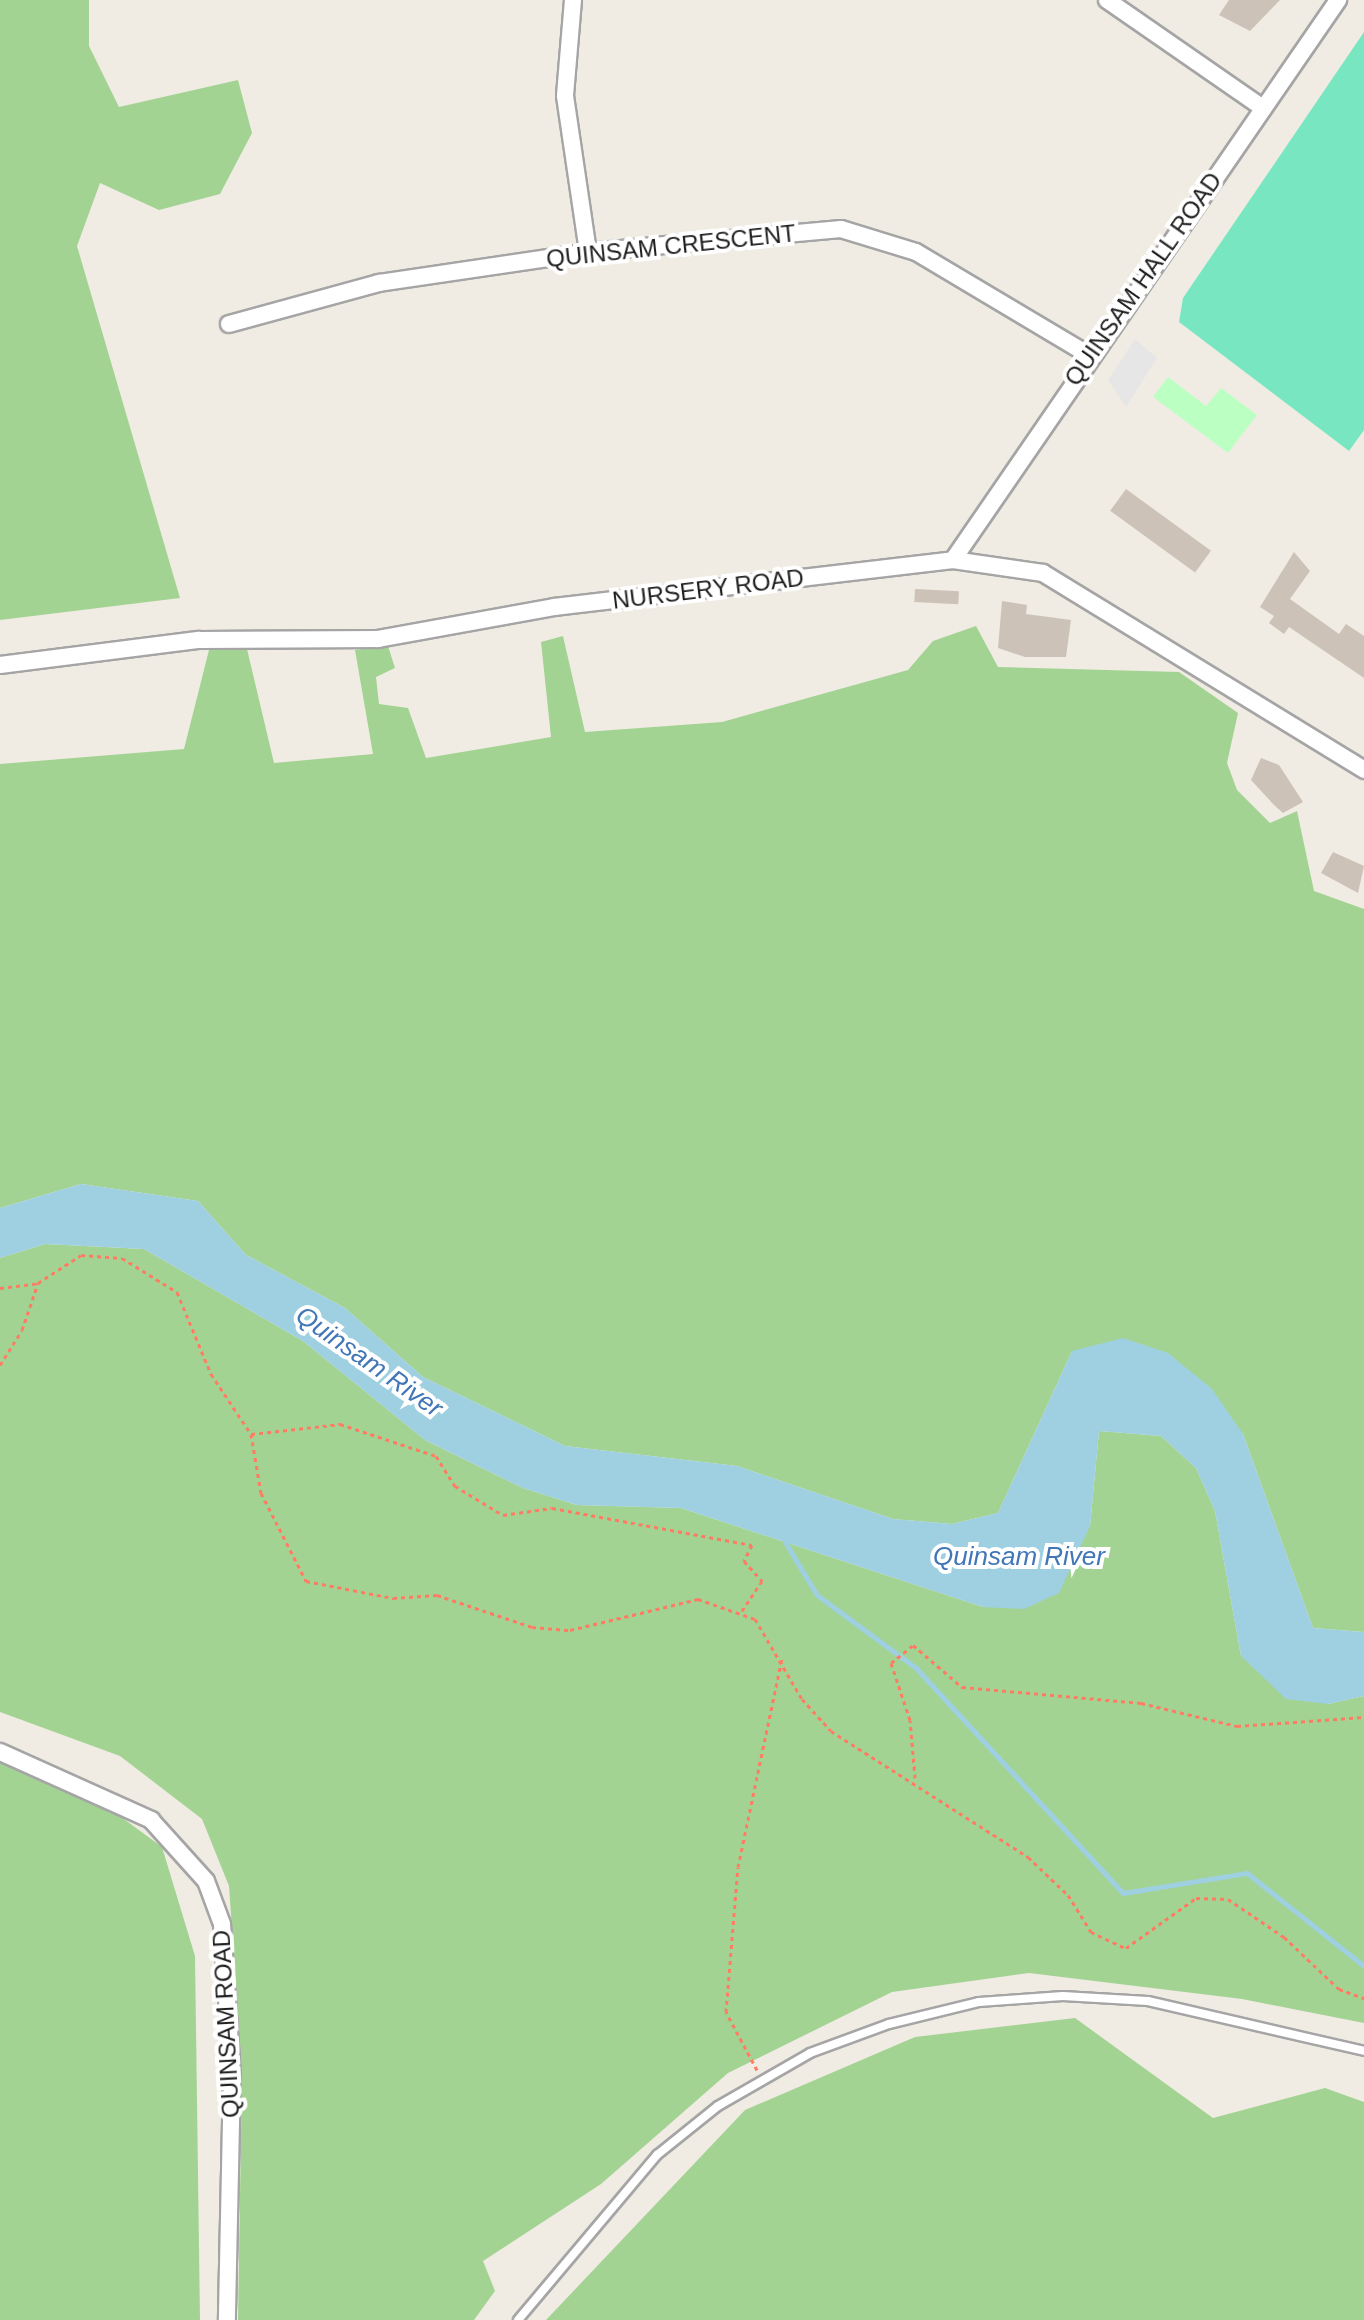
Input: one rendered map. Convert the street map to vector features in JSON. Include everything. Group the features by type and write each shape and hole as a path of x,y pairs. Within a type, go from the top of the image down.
{"street":[{"path":"573,0 565,96 588,252"},
{"path":"1107,0 1263,108"},
{"name":"QUINSAM HALL ROAD","path":"953,560 1089,355 1338,0"},
{"name":"QUINSAM CRESCENT","path":"229,324 379,283 588,252 841,229 916,252 1089,355"},
{"name":"NURSERY ROAD","path":"0,665 199,640 378,639 554,607 953,560 1043,573 1364,770"},
{"name":"QUINSAM ROAD","path":"0,1752 151,1820 206,1881 222,1924 232,2074 227,2320"}],"lane":[{"path":"518,2320 657,2155 762,2081 810,2053 889,2024 979,2002 1063,1996 1148,2001 1364,2051"}],"path":[{"path":"0,1288 38,1283 81,1255 122,1258 177,1292 211,1374 251,1434 261,1493 306,1581 393,1598 437,1595 484,1616 570,1630 698,1599 740,1614 771,1636 802,1699 831,1731 915,1778 978,1830 1028,1857 1068,1895 1091,1932 1126,1948 1196,1898 1228,1899 1284,1937 1339,1989 1364,1998"},
{"path":"0,1365 22,1330 38,1283"},
{"path":"251,1434 340,1424 436,1456 455,1486 503,1515 552,1508 752,1545 744,1561 762,1581 740,1614"},
{"path":"915,1778 910,1720 891,1663 909,1648 962,1687 1024,1697 1141,1703 1237,1726 1364,1717"},
{"path":"762,2081 726,2012 738,1867 782,1658"}],"green space":[{"path":"0,0 89,0 89,46 119,107 238,80 252,133 220,194 159,210 100,183 77,246 180,598 0,620"},
{"path":"1364,32 1364,430 1349,451 1179,322 1183,298"},
{"path":"1168,377 1206,406 1221,388 1257,415 1228,453 1153,397"},
{"path":"976,626 998,667 1179,672 1238,713 1227,763 1237,790 1270,823 1297,811 1314,891 1364,909 1364,1632 1313,1628 1243,1434 1072,1351 998,1513 952,1524 893,1519 737,1466 565,1446 423,1377 345,1308 246,1255 198,1201 81,1184 0,1208 0,764 184,749 210,646 247,649 274,763 373,754 355,650 388,646 395,668 376,677 379,704 408,708 426,758 551,737 541,642 563,636 585,732 722,722 908,670 933,641"},
{"path":"45,1244 144,1249 303,1341 425,1440 523,1488 577,1505 681,1508 983,1607 1090,1526 1099,1431 1161,1436 1196,1468 1215,1511 1241,1656 1328,1704 1364,1696 1364,2023 1242,1999 1029,1973 892,1992 728,2073 601,2184 483,2261 495,2291 474,2320 238,2320 242,2072 229,1886 202,1819 120,1756 0,1712 0,1258"},
{"path":"0,1759 72,1781 162,1847 195,1956 200,2320 0,2320"},
{"path":"1075,2018 1213,2118 1325,2088 1364,2102 1364,2320 546,2320 745,2110 915,2037"}],"shaded area":[{"path":"1135,339 1157,358 1126,407 1108,380"}],"water":[{"name":"Quinsam River","path":"81,1184 198,1201 246,1255 345,1308 423,1377 565,1446 737,1466 893,1519 952,1524 998,1513 1072,1351 1123,1338 1168,1353 1212,1389 1243,1434 1313,1628 1364,1632 1364,1696 1328,1704 1286,1699 1241,1656 1215,1511 1196,1468 1161,1436 1099,1431 1090,1526 1059,1593 1024,1609 983,1607 681,1508 577,1505 523,1488 425,1440 303,1341 144,1249 45,1244 0,1258 0,1208"}],"building":[{"path":"1229,0 1280,0 1250,31 1219,15"},
{"path":"1126,489 1211,551 1195,573 1110,511"},
{"path":"1294,552 1310,571 1290,599 1339,634 1346,624 1364,636 1364,678 1289,627 1284,634 1269,623 1274,616 1260,607"},
{"path":"915,589 959,591 958,604 914,602"},
{"path":"1002,601 1027,605 1026,614 1071,620 1066,657 1025,657 998,648"},
{"path":"1261,758 1279,765 1303,802 1283,813 1274,805 1251,780"},
{"path":"1333,852 1364,866 1358,893 1321,873"}],"waterway":[{"path":"785,1542 817,1595 916,1668 1123,1893 1247,1873 1364,1966"}]}
